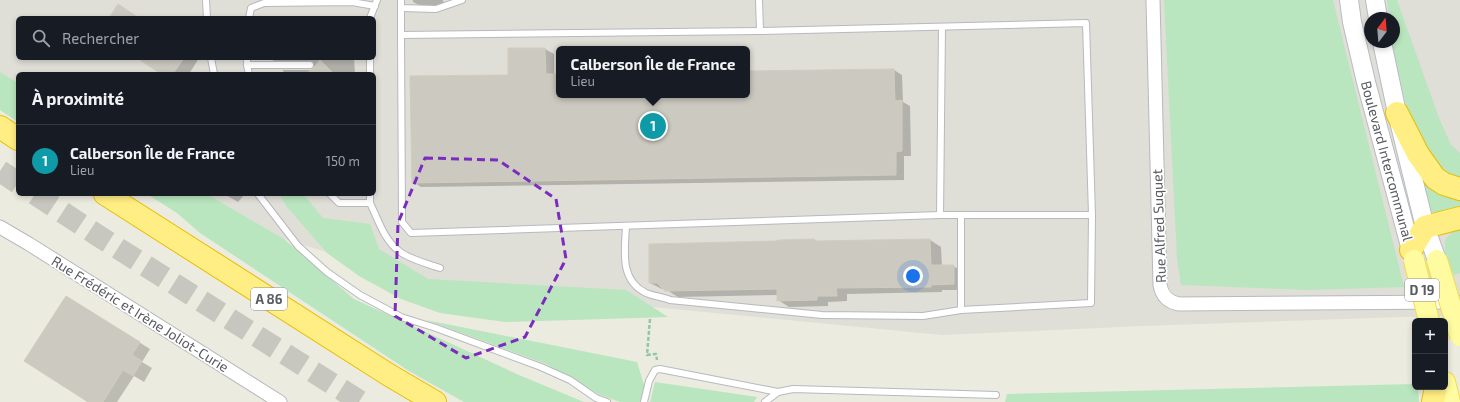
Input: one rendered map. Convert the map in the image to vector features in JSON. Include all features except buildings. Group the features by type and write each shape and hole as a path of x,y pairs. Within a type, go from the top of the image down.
{"highway":[{"path":"1398,113 1418,154 1435,178 1444,184 1460,189"},
{"path":"0,127 16,138"},
{"name":"A 86","path":"108,196 389,375 434,402"},
{"path":"1413,255 1425,226 1460,218"}],"main road":[{"name":"Boulevard Intercommunal","path":"1349,0 1352,22 1366,82 1429,318"},
{"path":"1375,0 1377,12"},
{"name":"Boulevard Intercommunal","path":"1383,48 1425,226 1460,336"}],"street":[{"name":"Rue Alfred Suquet","path":"1153,0 1160,285 1161,292 1166,299 1172,303 1187,304 1460,302"},
{"name":"Rue Frédéric et Irène Joliot-Curie","path":"0,227 274,400"}],"lane":[{"path":"206,0 207,16"},
{"path":"401,0 402,222 411,233 940,215 1092,215"},
{"path":"401,8 436,9 462,0"},
{"path":"760,0 760,31"},
{"path":"249,16 251,8 264,3 376,3 371,16"},
{"path":"401,35 760,31 1086,23 1092,215 1091,303 961,310 923,316 822,315 670,300 646,293 633,284 625,268 626,226"},
{"path":"940,215 942,27"},
{"path":"211,60 214,72"},
{"path":"370,60 370,72"},
{"path":"249,72 247,61 310,65"},
{"path":"260,196 298,246 327,272 360,295 401,317 436,328 570,380 596,398 607,402"},
{"path":"332,196 339,203 370,203"},
{"path":"370,196 370,203 379,224 388,239 399,252 421,262 440,268"},
{"path":"960,216 961,310"},
{"path":"644,402 649,381 655,370 660,369 778,392 793,389 996,395"},
{"path":"765,402 778,392"}],"path":[{"path":"650,319 647,355 656,354 657,360 655,370"}],"highlighted area":[{"path":"425,158 498,160 556,199 566,259 525,337 466,358 395,316 398,223"}],"shaded area":[{"path":"0,0 1460,0 1460,315 1141,326 942,335 436,286 284,239 210,196 376,196 376,72 16,72 16,82 0,72"}],"green space":[{"path":"1164,0 1333,0 1404,287 1309,290 1181,285 1177,258"},
{"path":"1387,0 1397,0 1439,118 1451,145 1460,153 1460,178 1451,175 1431,159 1414,139 1392,48 1400,48 1400,12 1388,12"},
{"path":"0,72 16,82 16,121 0,110"},
{"path":"1419,167 1460,193 1460,210 1436,214 1430,210"},
{"path":"150,196 210,196 284,239 354,299 519,375 584,402 464,402 409,371 200,233 177,213"},
{"path":"280,196 305,196 323,218 370,224 379,249 428,279 626,290 668,317 505,322 440,313 401,299 359,276 327,253 287,207"},
{"path":"1460,226 1460,273 1454,275 1445,259 1445,240 1457,227"},
{"path":"426,320 637,362 645,388 643,402 620,402 598,394 546,364"},
{"path":"655,382 757,397 754,402 650,402"},
{"path":"1412,384 1412,390 1418,390 1419,402 1005,402 1007,394"}],"tunnel":[{"path":"0,171 16,182"},
{"path":"38,196 361,402"}],"place":[{"name":"Calberson Île de France","path":"653,126"}]}
